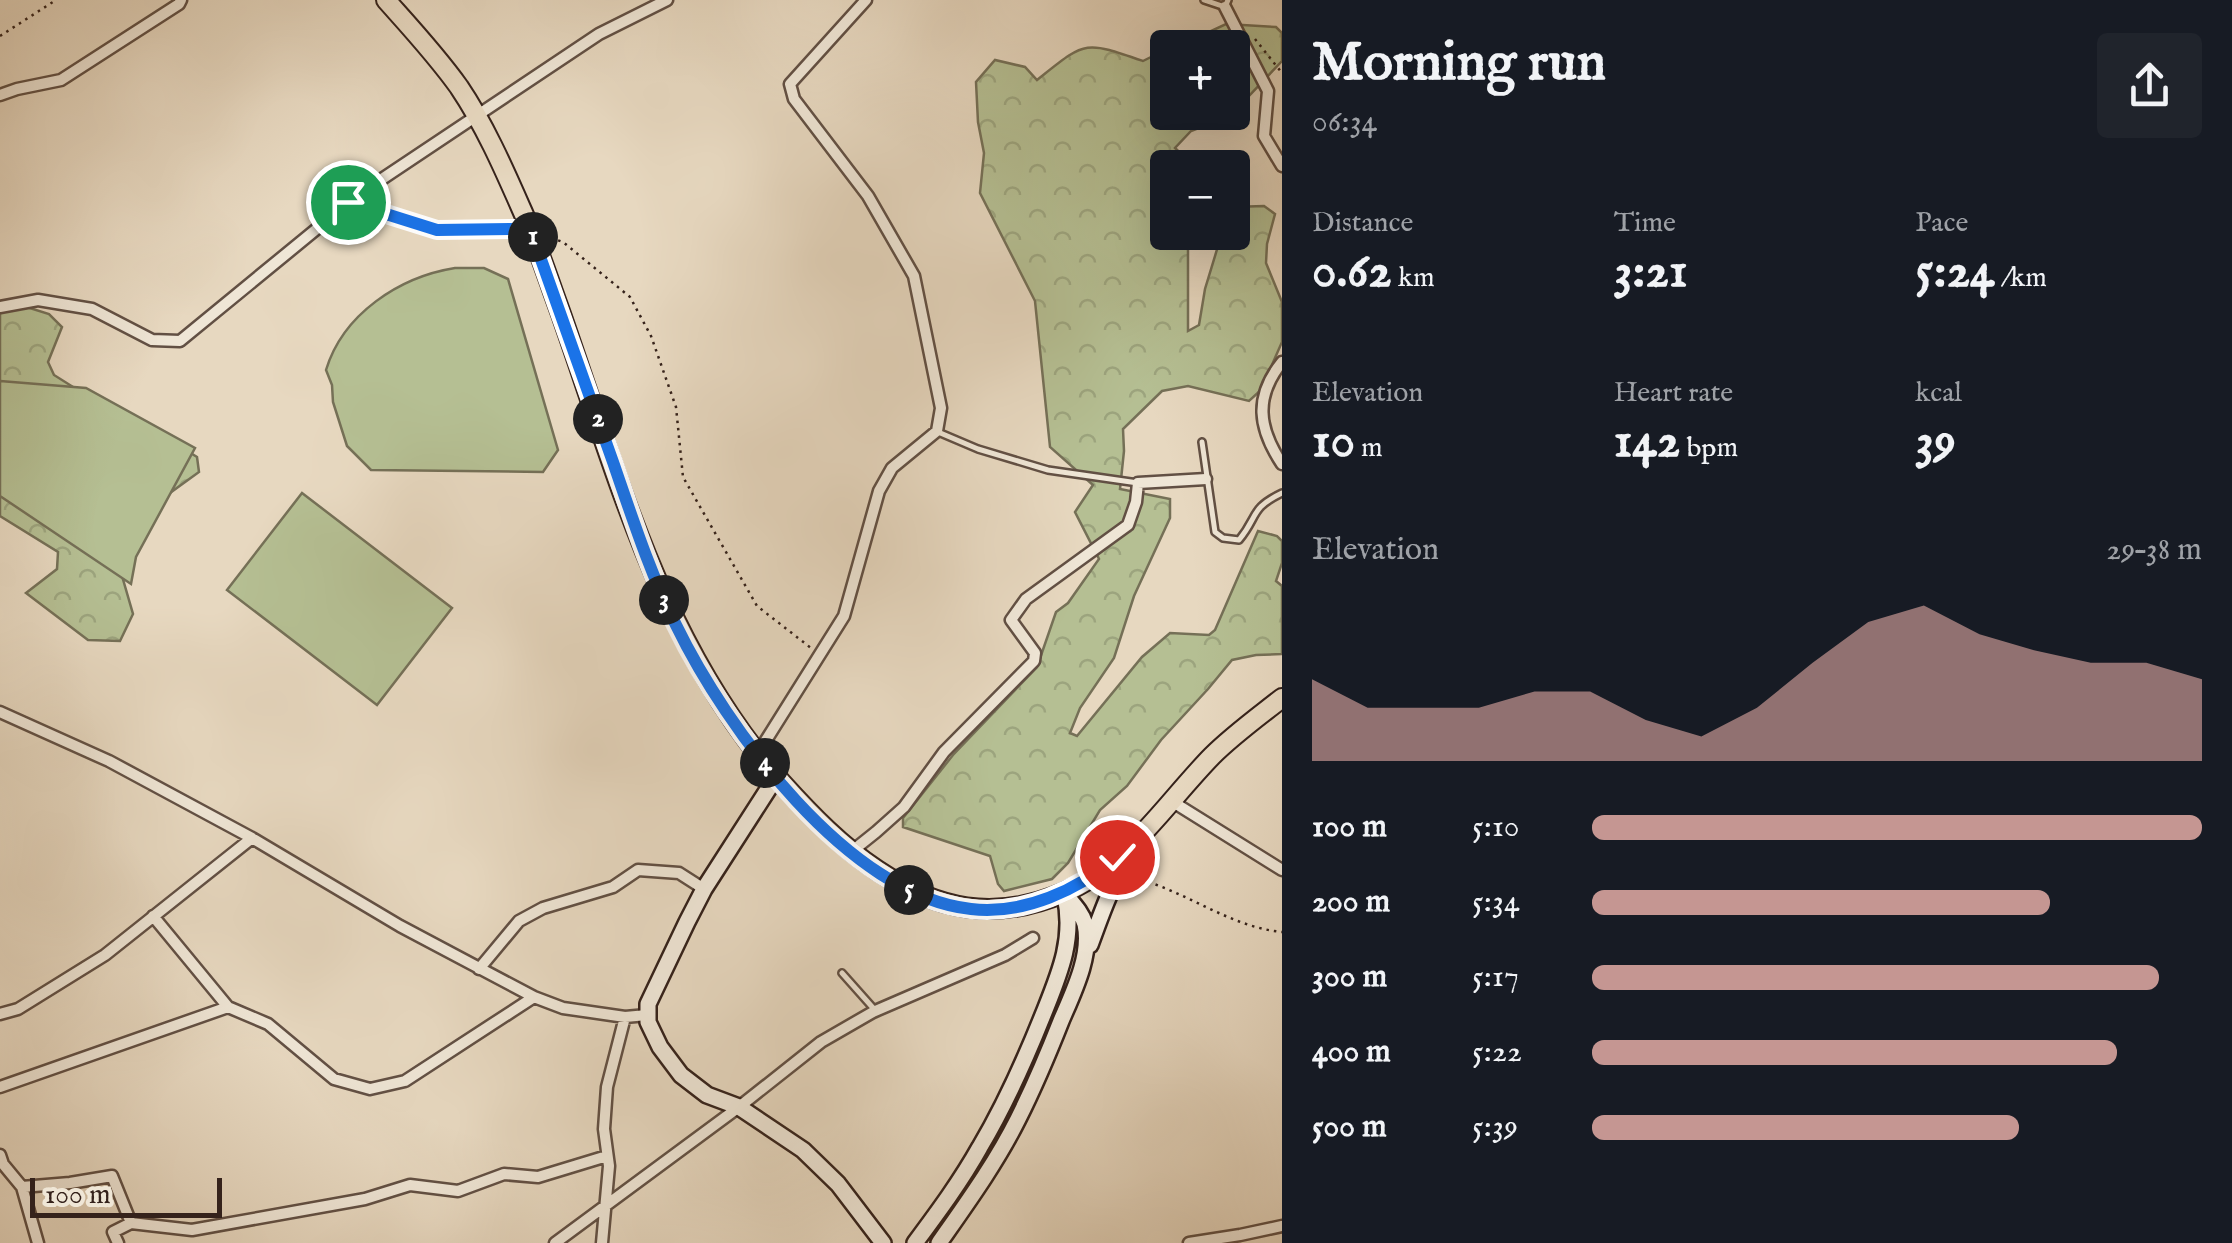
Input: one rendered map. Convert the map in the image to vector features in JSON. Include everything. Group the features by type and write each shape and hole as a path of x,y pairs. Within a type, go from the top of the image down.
{"main road":[{"path":"386,0 442,65 476,114 502,166 532,234 675,624 712,690 757,754 811,815 851,852 918,894 972,910 1010,907 1064,892 1097,874 1152,824 1212,756 1282,698"}],"street":[{"path":"0,95 61,80 181,0"},
{"path":"0,307 38,300 92,309 152,340 180,341 348,202 599,34 667,0"},
{"path":"757,754 844,616 879,491 892,468 938,431 941,408 914,276 868,196 794,100 790,84 862,1"},
{"path":"1227,4 1268,91 1264,136 1282,166"},
{"path":"348,202 437,230 516,229 532,234"},
{"path":"1282,362 1262,397 1264,433 1282,464"},
{"path":"851,852 904,806 944,752 1034,661 1035,653 1011,620 1026,599 1128,525 1138,483 1206,479"},
{"path":"0,712 80,746 252,838 400,926 534,998 563,1008 625,1017 647,1015"},
{"path":"776,777 704,889 648,1004 647,1015 652,1032 680,1075 707,1095 740,1107 803,1150 838,1184 883,1243"},
{"path":"1172,802 1282,870"},
{"path":"939,1243 1017,1121 1048,1054 1118,874 1152,824"},
{"path":"0,1014 18,1008 105,955 252,838"},
{"path":"480,970 520,920 544,908 613,887 638,870 679,873 704,889"},
{"path":"1064,892 1079,910 1086,927 1078,976"},
{"path":"915,1243 980,1148 1030,1048 1066,949 1069,915 1064,892"},
{"path":"153,916 228,1007 268,1024 334,1079 370,1089 405,1082 534,998"},
{"path":"555,1243 740,1107 821,1042 876,1011 1005,955 1033,938"},
{"path":"0,1087 228,1007"},
{"path":"602,1243 607,1203 606,1087 625,1017"},
{"path":"0,1155 22,1187 38,1243"},
{"path":"118,1243 113,1232 131,1223 192,1230 364,1198 410,1185 458,1191 504,1174 538,1177 608,1156"},
{"path":"22,1187 112,1176 131,1223"},
{"path":"1188,1243 1282,1226"}],"lane":[{"path":"1204,0 1227,4"},
{"path":"938,431 1048,470 1138,483"},
{"path":"1202,442 1215,532 1223,538 1239,540 1263,502 1282,493"},
{"path":"842,973 876,1011"}],"path":[{"path":"0,36 56,0"},
{"path":"532,234 563,242 630,297 650,336 676,407 683,477 757,606 820,656"},
{"path":"1118,874 1266,931 1282,932"}],"green space":[{"path":"1226,24 1276,27 1282,33 1282,61 1250,95 1250,30 1213,30"},
{"path":"1086,48 1143,61 1150,58 1150,130 1194,130 1177,150 1150,150 1150,250 1188,250 1188,331 1199,325 1217,250 1250,250 1250,206 1264,206 1275,214 1266,263 1282,302 1282,342 1261,390 1249,401 1188,386 1162,391 1123,429 1120,489 1170,499 1170,518 1134,596 1114,658 1080,708 1070,733 1077,736 1142,657 1170,633 1209,635 1215,630 1258,531 1282,541 1282,563 1276,581 1282,586 1282,654 1232,660 1161,740 1127,786 1100,810 1068,863 1052,879 1004,891 990,856 903,827 903,818 953,755 1037,667 1056,612 1068,603 1099,559 1075,512 1093,485 1050,447 1035,301 980,193 984,153 976,82 995,60 1025,67 1037,80"},
{"path":"455,268 484,268 508,279 558,450 543,472 371,470 347,446 326,370 334,350 345,332 376,301 414,280"},
{"path":"17,304 49,314 62,327 48,362 54,375 197,457 199,472 170,493 120,569 133,614 120,641 88,640 26,593 57,569 58,552 0,516 0,313"},
{"path":"0,381 86,388 195,448 136,557 131,584 0,496"},
{"path":"302,493 452,608 377,705 227,590"}],"route":[{"path":"348,202 437,230 516,229 532,234 675,624 745,740 811,815 851,852 918,894 972,910 1010,907 1064,892 1086,882 1117,857"}]}
